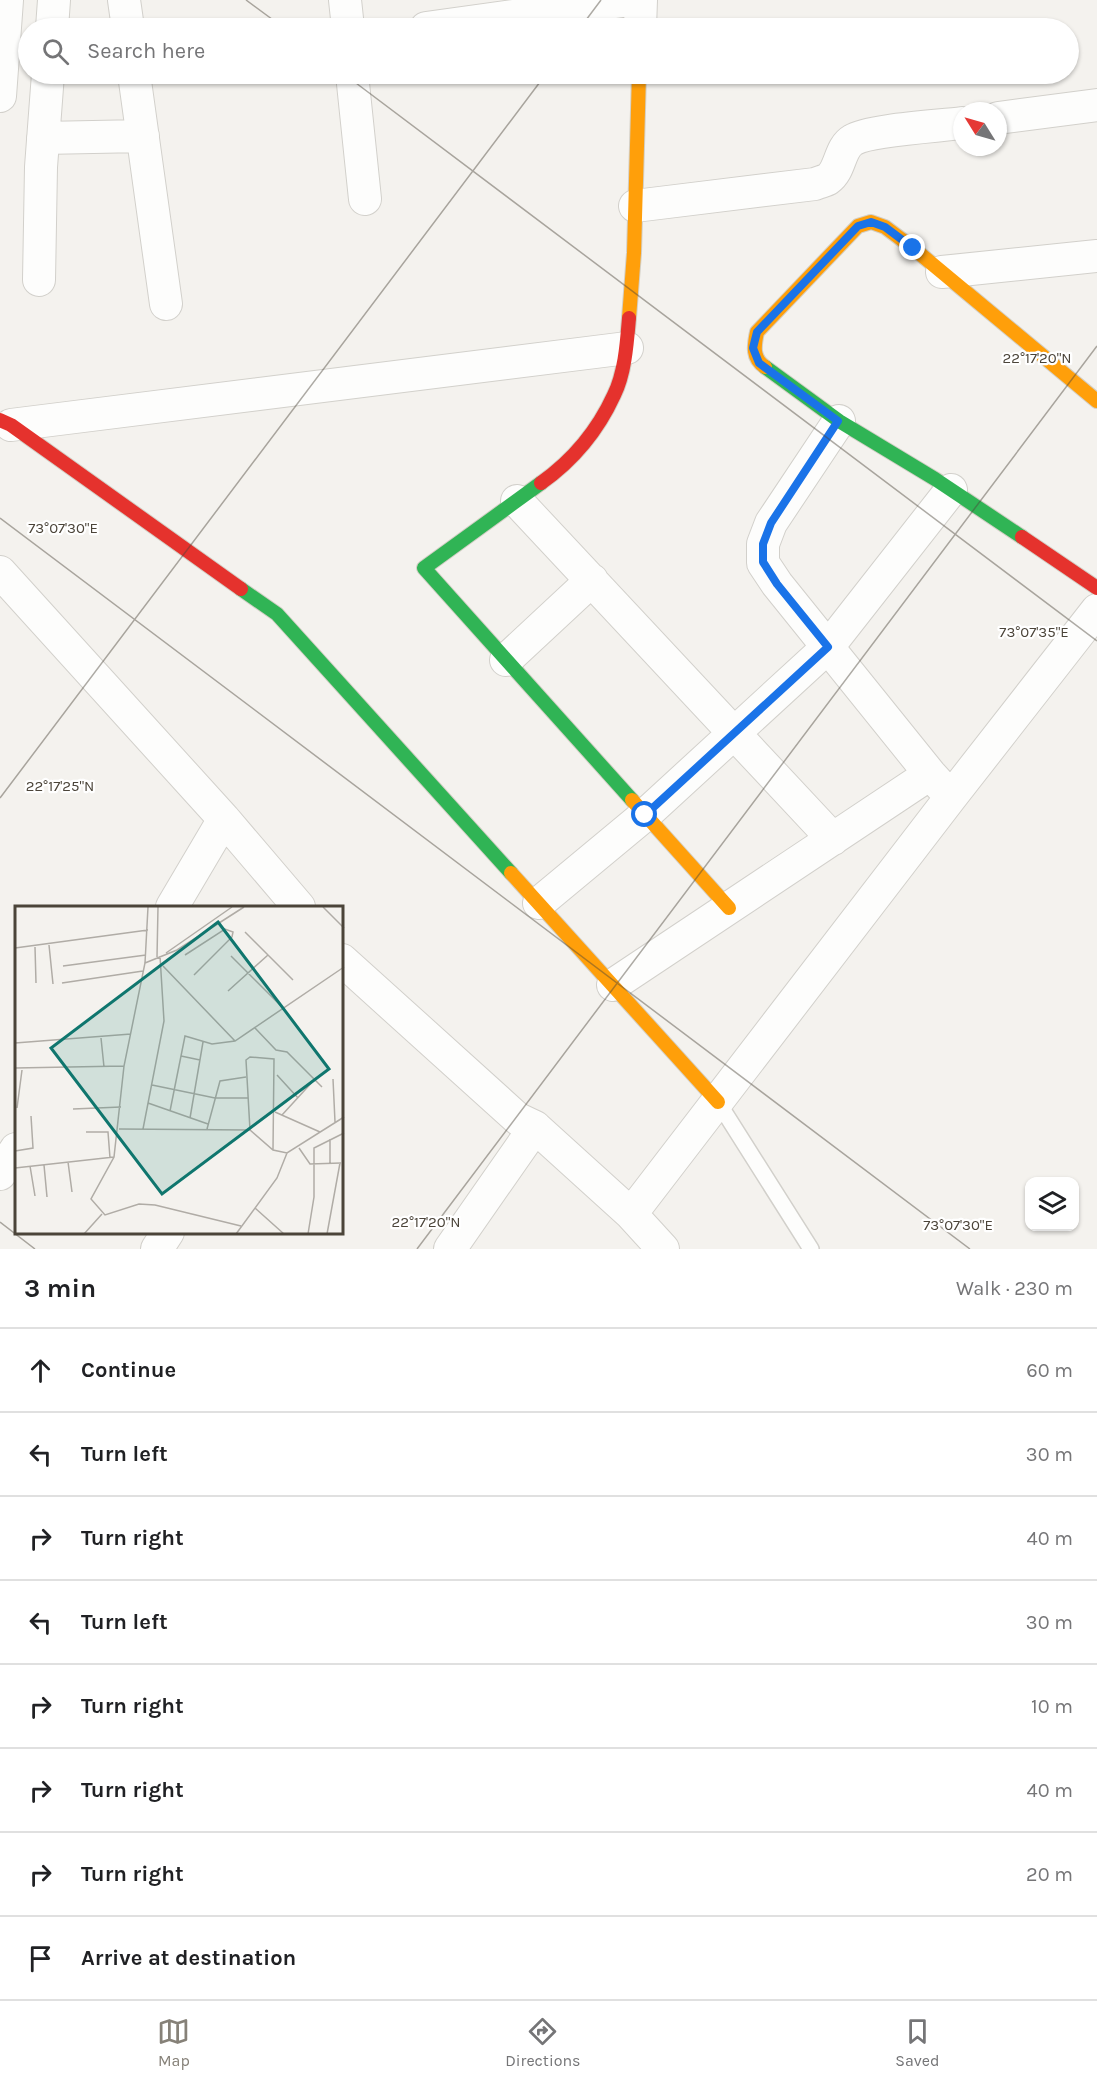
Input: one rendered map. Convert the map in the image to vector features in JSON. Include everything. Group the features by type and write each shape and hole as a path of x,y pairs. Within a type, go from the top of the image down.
{"street":[{"path":"7,0 0,87 24,84"},
{"path":"53,18 54,0"},
{"path":"124,0 127,18"},
{"path":"345,0 347,18"},
{"path":"499,18 630,0"},
{"path":"640,0 640,18"},
{"path":"39,280 41,167 48,84"},
{"path":"135,84 166,304"},
{"path":"353,84 365,199"},
{"path":"639,84 634,253 627,348 615,394 590,435 562,468 423,568 729,908"},
{"path":"1007,117 1097,105"},
{"path":"635,206 816,184 829,178 852,140 867,135 953,124"},
{"path":"44,138 143,136"},
{"path":"1097,401 942,272 885,227 871,222 858,226 757,332 753,348 759,363 838,421 951,490 1097,588"},
{"path":"942,272 1097,256"},
{"path":"6,422 627,348"},
{"path":"838,421 771,523 763,544 763,562 777,584 940,786"},
{"path":"6,422 277,614 718,1102"},
{"path":"539,903 645,815 828,647 951,490"},
{"path":"518,501 833,838"},
{"path":"0,572 224,819 299,906"},
{"path":"506,660 592,580"},
{"path":"631,1214 718,1102 940,786 1097,610"},
{"path":"613,985 833,838 940,786"},
{"path":"173,906 224,819"},
{"path":"344,967 518,1119 535,1127 631,1214 663,1249"},
{"path":"450,1249 535,1127"},
{"path":"0,1174 15,1151"},
{"path":"157,1249 167,1234"}],"lane":[{"path":"718,1102 811,1249"}],"traffic: fast":[{"path":"765,367 839,421 935,479 1022,537"},
{"path":"541,483 424,568 632,800"},
{"path":"241,589 277,614 511,873"}],"traffic: slow":[{"path":"629,318 634,253 639,84"},
{"path":"765,367 756,356 757,332 858,226 871,222 885,227 913,248 1097,401"},
{"path":"632,800 729,908"},
{"path":"511,873 718,1102"}],"traffic: jam":[{"path":"541,483 574,455 608,408 618,386 623,367 629,318"},
{"path":"0,420 11,425 241,589"},
{"path":"1022,537 1097,588"}],"route":[{"path":"645,815 828,647 777,584 763,562 763,544 771,523 838,421 759,363 753,348 757,332 858,226 871,222 885,227 913,248"}]}
